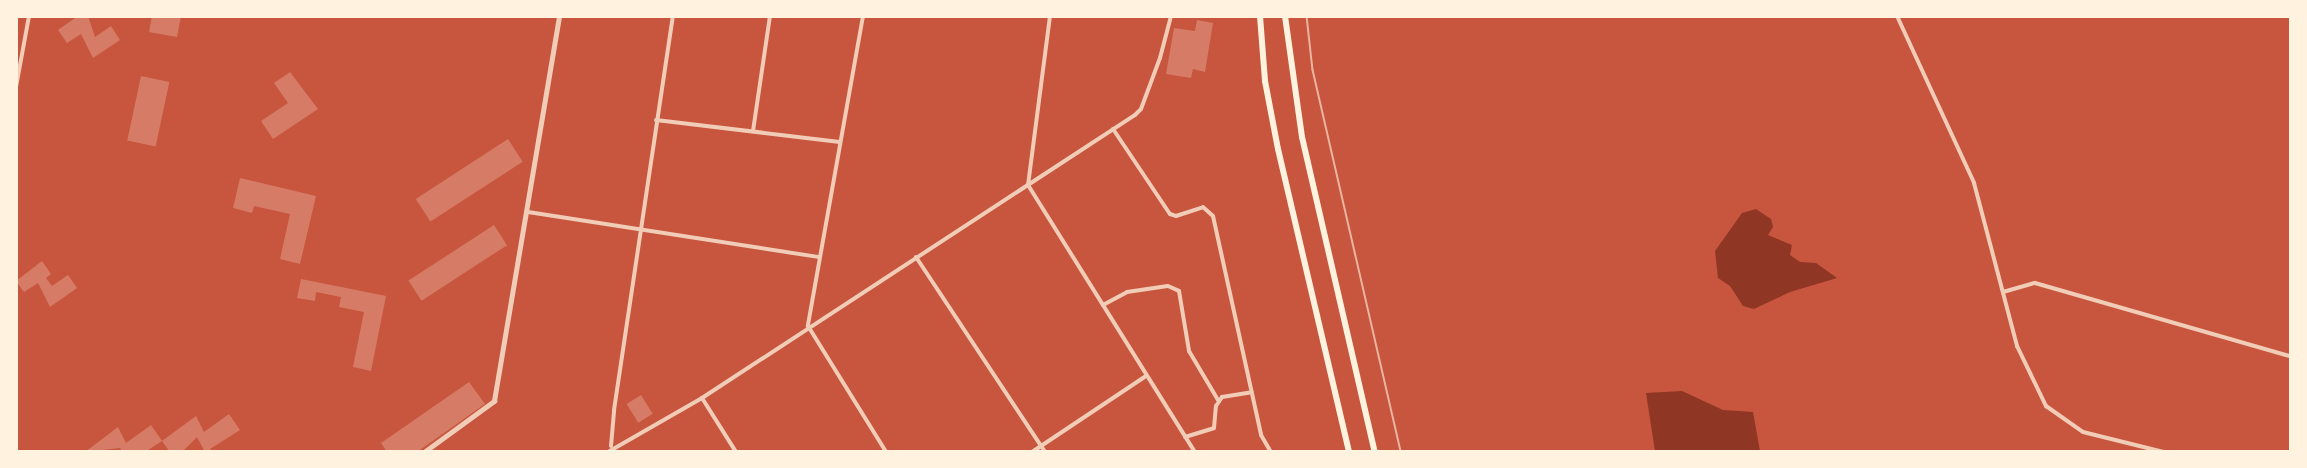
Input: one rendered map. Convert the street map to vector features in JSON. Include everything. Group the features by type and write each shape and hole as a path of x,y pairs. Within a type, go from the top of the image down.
{"main road":[{"path":"1260,16 1265,81 1278,149 1349,452"},
{"path":"1285,16 1302,137 1375,452"}],"street":[{"path":"16,87 29,16"},
{"path":"424,452 494,401 560,16"},
{"path":"608,452 611,447 640,230 673,16"},
{"path":"753,131 770,16"},
{"path":"862,16 808,326 886,452"},
{"path":"1050,16 1028,185 1195,452"},
{"path":"611,447 702,398 808,326 1028,185 1141,109 1171,16"},
{"path":"1897,16 1974,183 2017,346 2046,406 2083,432 2164,452"},
{"path":"656,120 840,142"},
{"path":"1113,129 1170,214 1176,216 1203,207 1213,216 1263,443 1271,452"},
{"path":"528,212 820,257"},
{"path":"916,257 1045,452"},
{"path":"2003,292 2035,283 2290,356"},
{"path":"1103,306 1127,292 1168,286 1179,291 1189,351 1218,400 1214,428 1185,436"},
{"path":"1032,452 1146,376"},
{"path":"1218,400 1252,393"},
{"path":"702,398 736,452"}],"shaded area":[{"path":"1756,209 1771,219 1773,227 1768,235 1792,245 1790,255 1800,262 1816,263 1837,278 1790,292 1754,309 1743,306 1730,286 1718,278 1715,251 1742,213"},
{"path":"1682,391 1723,410 1753,412 1760,451 1655,451 1646,393"}],"building":[{"path":"78,16 88,16 95,37 111,26 120,40 93,58 81,34 67,43 58,30"},
{"path":"152,16 181,16 177,37 149,32"},
{"path":"1197,20 1213,23 1205,72 1193,69 1191,78 1166,74 1174,28 1195,31"},
{"path":"290,72 318,109 273,139 261,121 288,103 274,83"},
{"path":"141,76 169,82 156,147 127,141"},
{"path":"508,139 523,162 430,222 416,199"},
{"path":"240,178 316,196 300,264 280,259 290,214 254,206 252,213 233,208"},
{"path":"494,225 507,245 422,301 408,281"},
{"path":"42,261 51,274 46,278 52,286 68,275 77,288 50,307 38,283 24,292 16,281"},
{"path":"301,279 386,296 371,371 353,367 364,312 339,307 341,297 316,292 315,301 297,298"},
{"path":"469,382 485,404 417,452 387,452 381,443"},
{"path":"641,395 653,414 638,423 627,404"},
{"path":"229,414 240,430 210,449 212,452 205,452 197,437 182,452 170,452 162,441 196,416 204,432"},
{"path":"151,425 162,441 145,452 122,452 120,448 85,452 118,427 126,443"}],"tram line":[{"path":"1307,16 1313,70 1401,452"}]}
